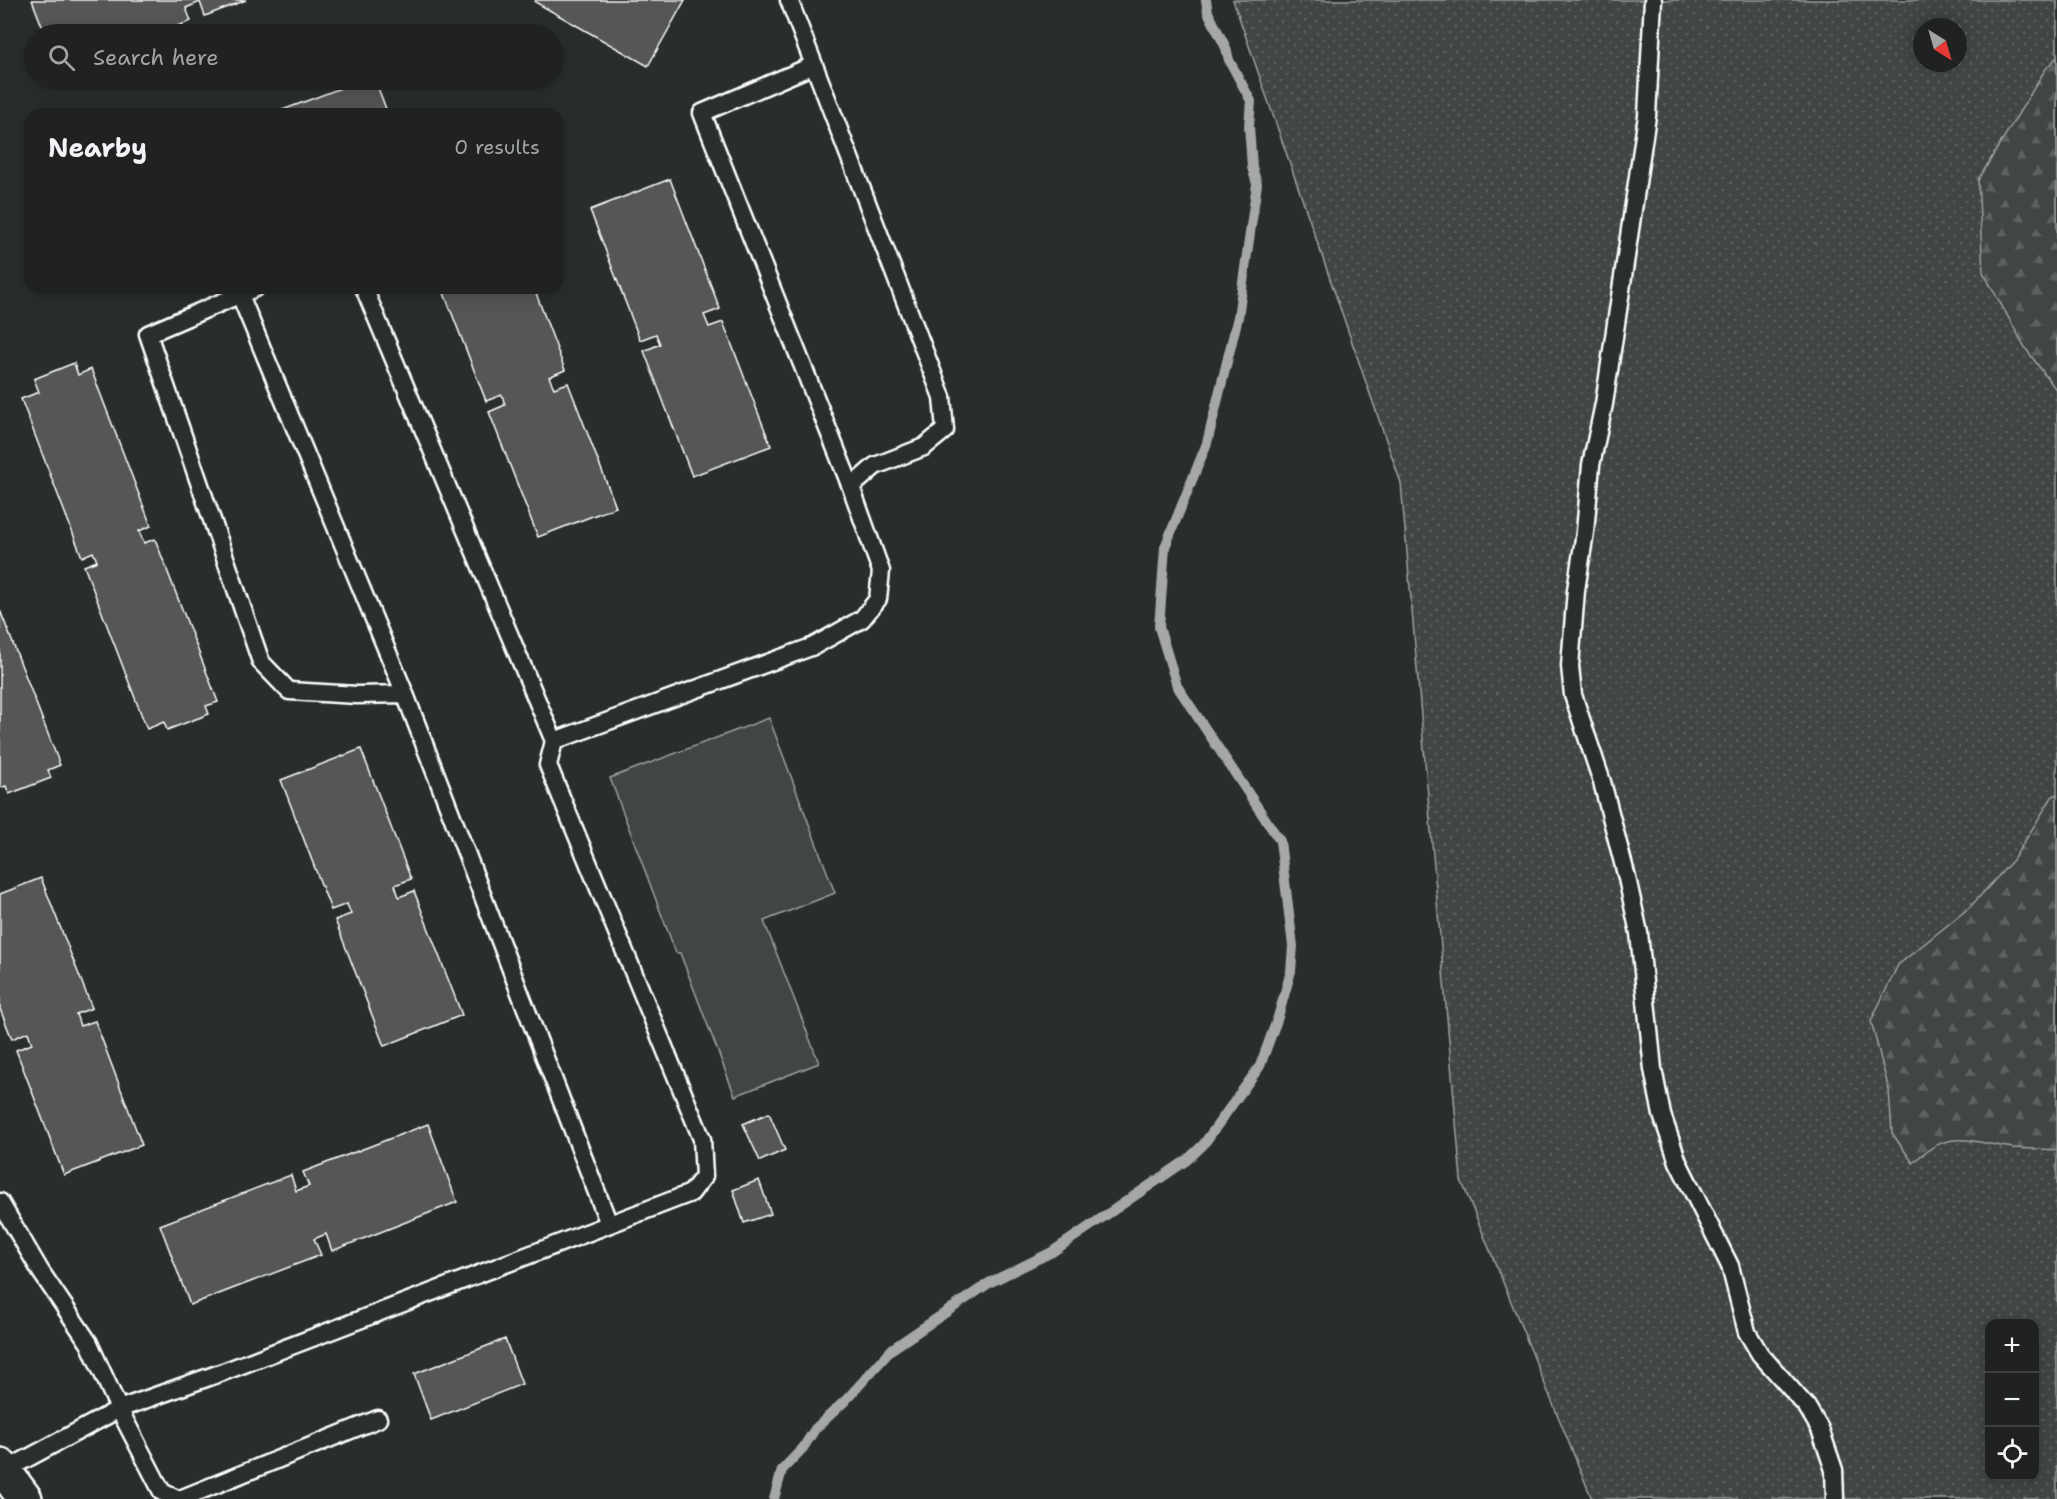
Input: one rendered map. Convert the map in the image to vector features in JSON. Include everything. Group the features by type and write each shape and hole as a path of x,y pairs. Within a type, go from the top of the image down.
{"street":[{"path":"2,1468 25,1499"}],"lane":[{"path":"789,0 942,397 945,430 924,447 875,466 851,487"},
{"path":"1653,0 1647,116 1604,404 1592,465 1576,590 1570,666 1572,685 1602,782 1637,922 1653,1069 1662,1115 1678,1162 1730,1266 1747,1332 1760,1354 1807,1407 1820,1429 1834,1470 1835,1499"},
{"path":"554,741 814,646 862,619 878,599 881,571 851,487 702,113 814,64"},
{"path":"241,294 148,334 261,662 289,691 357,695 405,694"},
{"path":"249,294 609,1224"},
{"path":"2,1468 119,1409 223,1372 691,1193 704,1176 702,1139 548,765 554,741 367,294"},
{"path":"0,1202 41,1272 89,1343 119,1409 162,1492 179,1499 378,1419"}],"green space":[{"path":"1233,0 2057,0 2057,1499 1592,1499 1461,1180 1401,483"},
{"path":"2057,57 2057,391 2026,349 1983,272 1978,180 2045,70"},
{"path":"769,718 835,893 764,921 819,1063 735,1096 680,953 676,953 610,778"},
{"path":"2057,794 2057,1150 2014,1148 1961,1140 1938,1144 1913,1163 1892,1133 1889,1090 1871,1021 1898,965 1970,907 2013,860 2052,797"}],"building":[{"path":"32,0 246,0 205,16 200,2 186,8 191,21 183,24 41,24"},
{"path":"536,0 685,0 648,66 535,2"},
{"path":"336,90 379,90 386,108 288,108"},
{"path":"670,179 720,309 704,315 709,327 723,322 771,446 692,476 644,351 660,344 656,334 640,340 590,210"},
{"path":"444,294 536,294 565,370 549,377 554,388 568,383 616,507 538,537 489,412 505,405 502,395 486,401"},
{"path":"74,363 78,375 91,369 151,526 139,531 144,543 155,539 218,702 206,706 209,714 167,730 164,722 147,729 84,566 97,561 93,552 82,557 21,399 39,392 34,379"},
{"path":"0,610 60,765 48,770 51,778 9,794 6,786 0,788"},
{"path":"361,749 411,879 395,885 399,897 414,891 462,1015 384,1046 335,920 351,914 347,904 331,910 281,780"},
{"path":"41,878 92,1008 76,1014 80,1026 95,1021 142,1145 64,1175 16,1050 32,1044 28,1032 12,1039 0,1009 0,894"},
{"path":"769,1113 785,1150 760,1161 743,1124"},
{"path":"428,1124 457,1202 332,1251 326,1234 314,1239 321,1255 190,1305 160,1225 291,1175 296,1191 309,1186 303,1172"},
{"path":"759,1180 771,1214 744,1223 733,1190"},
{"path":"505,1339 522,1384 431,1420 414,1374"}],"waterway":[{"path":"774,1499 782,1470 803,1448 815,1429 846,1400 892,1349 989,1283 1052,1252 1187,1160 1203,1145 1260,1066 1278,1017 1291,971 1293,946 1280,841 1177,686 1159,627 1165,547 1207,443 1238,317 1257,184 1252,167 1249,126 1251,101 1229,60 1226,48 1208,12 1206,0"}]}
